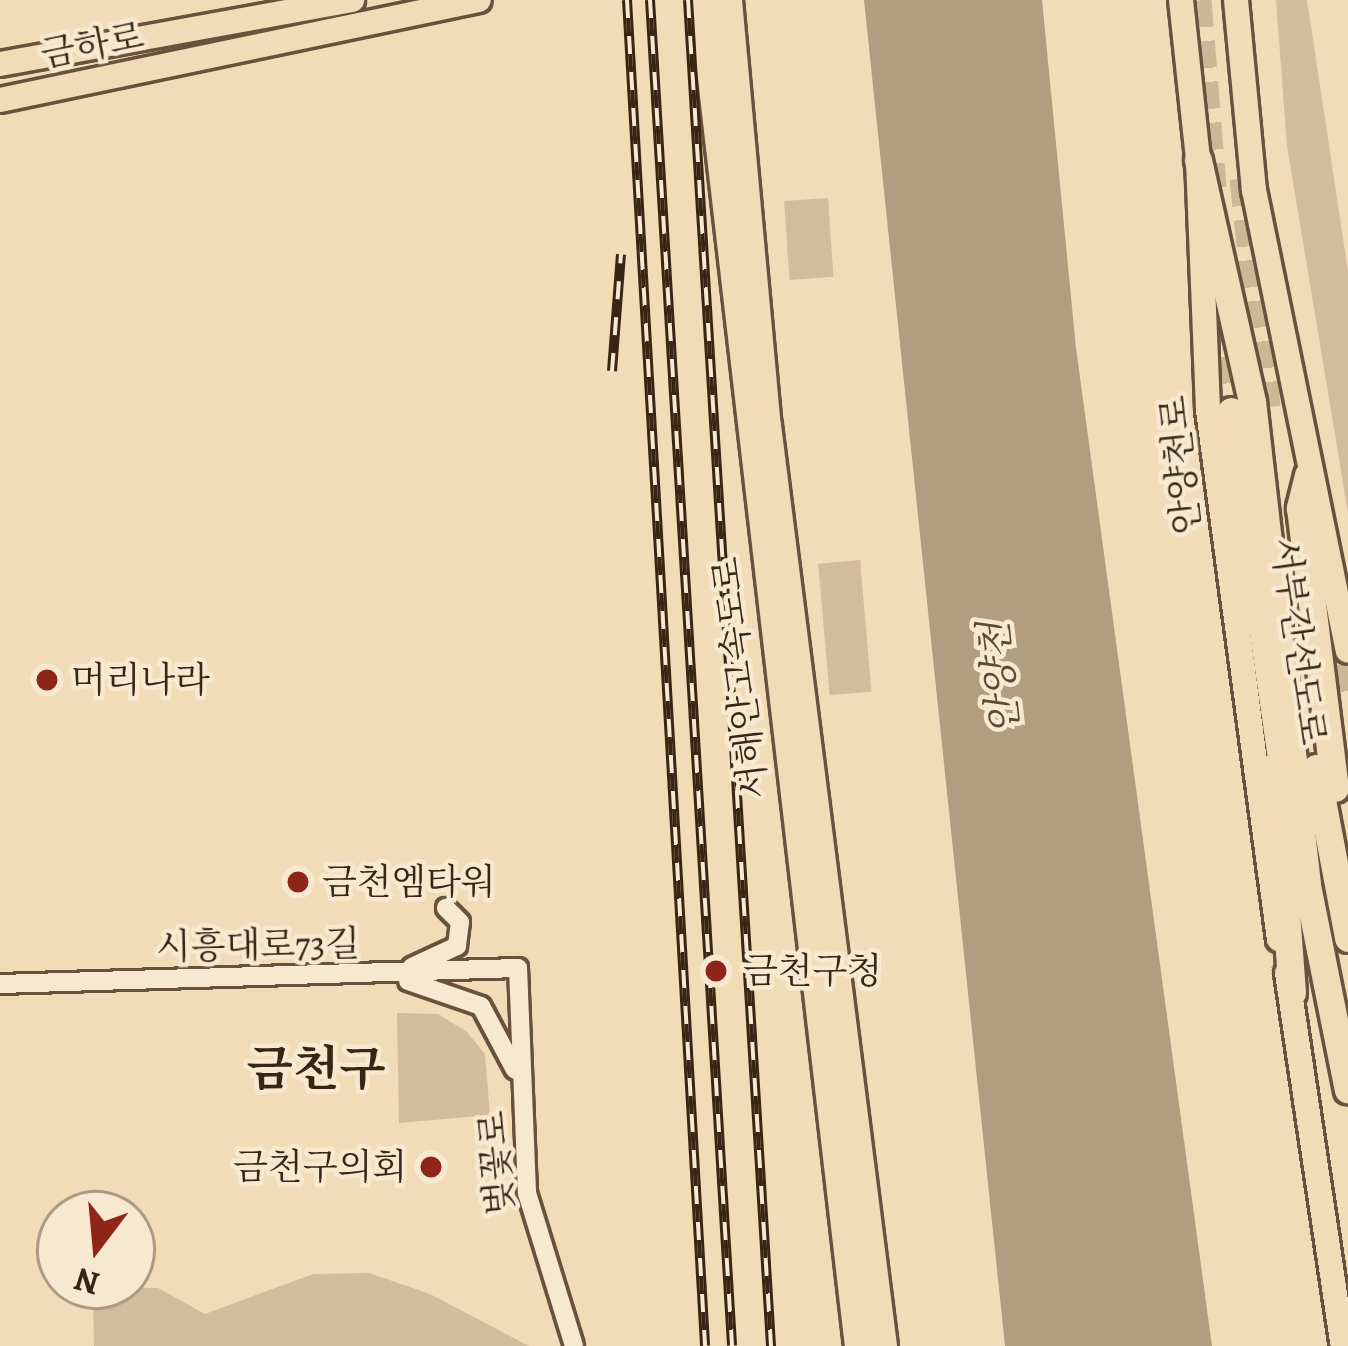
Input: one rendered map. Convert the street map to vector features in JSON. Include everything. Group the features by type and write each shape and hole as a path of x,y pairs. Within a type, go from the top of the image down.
{"highway":[{"name":"서해안고속도로","path":"702,0 858,1346"},
{"name":"서해안고속도로","path":"728,0 770,448 883,1346"},
{"path":"1198,160 1252,401 1307,882"},
{"name":"서부간선도로","path":"1267,407 1348,938"},
{"name":"서부간선도로","path":"1232,411 1274,738 1348,1090"},
{"path":"1308,475 1300,508 1337,805 1339,888"},
{"path":"1274,738 1292,992"}],"main road":[{"name":"금하로","path":"0,64 352,0"},
{"name":"금하로","path":"0,100 479,0"},
{"name":"안양천로","path":"1180,0 1198,160 1208,410 1268,895 1292,992 1343,1346"},
{"path":"1237,0 1254,190 1308,475 1348,650"}],"street":[{"path":"385,976 450,954 462,932 446,908"},
{"name":"시흥대로73길","path":"0,984 385,976 518,968"},
{"name":"벚꽃로","path":"518,968 527,1193 574,1346"},
{"path":"385,976 481,1006 507,1044 523,1098"}],"shaded area":[{"path":"1276,0 1307,0 1348,271 1348,513 1287,146"},
{"path":"828,198 834,277 790,280 784,201"},
{"path":"860,560 872,691 830,695 818,564"},
{"path":"397,1013 438,1014 467,1032 485,1054 490,1115 399,1123"},
{"path":"369,1273 430,1294 529,1346 94,1346 93,1310 156,1310 156,1288 205,1314 313,1274"}],"water":[{"name":"안양천","path":"864,0 1042,0 1076,348 1212,1346 1005,1346"}],"tunnel":[{"path":"1198,0 1213,187"},
{"path":"1243,178 1267,407"},
{"path":"1223,315 1231,411"},
{"path":"1332,624 1348,702"}],"railway":[{"path":"627,0 705,1346"},
{"path":"650,0 732,1346"},
{"path":"688,0 771,1346"},
{"path":"612,371 621,254"}],"place":[{"name":"머리나라","path":"47,680"},
{"name":"금천엠타워","path":"298,882"},
{"name":"금천구청","path":"716,971"},
{"name":"금천구의회","path":"431,1167"}],"district":[{"name":"금천구","path":"316,1070"}]}
